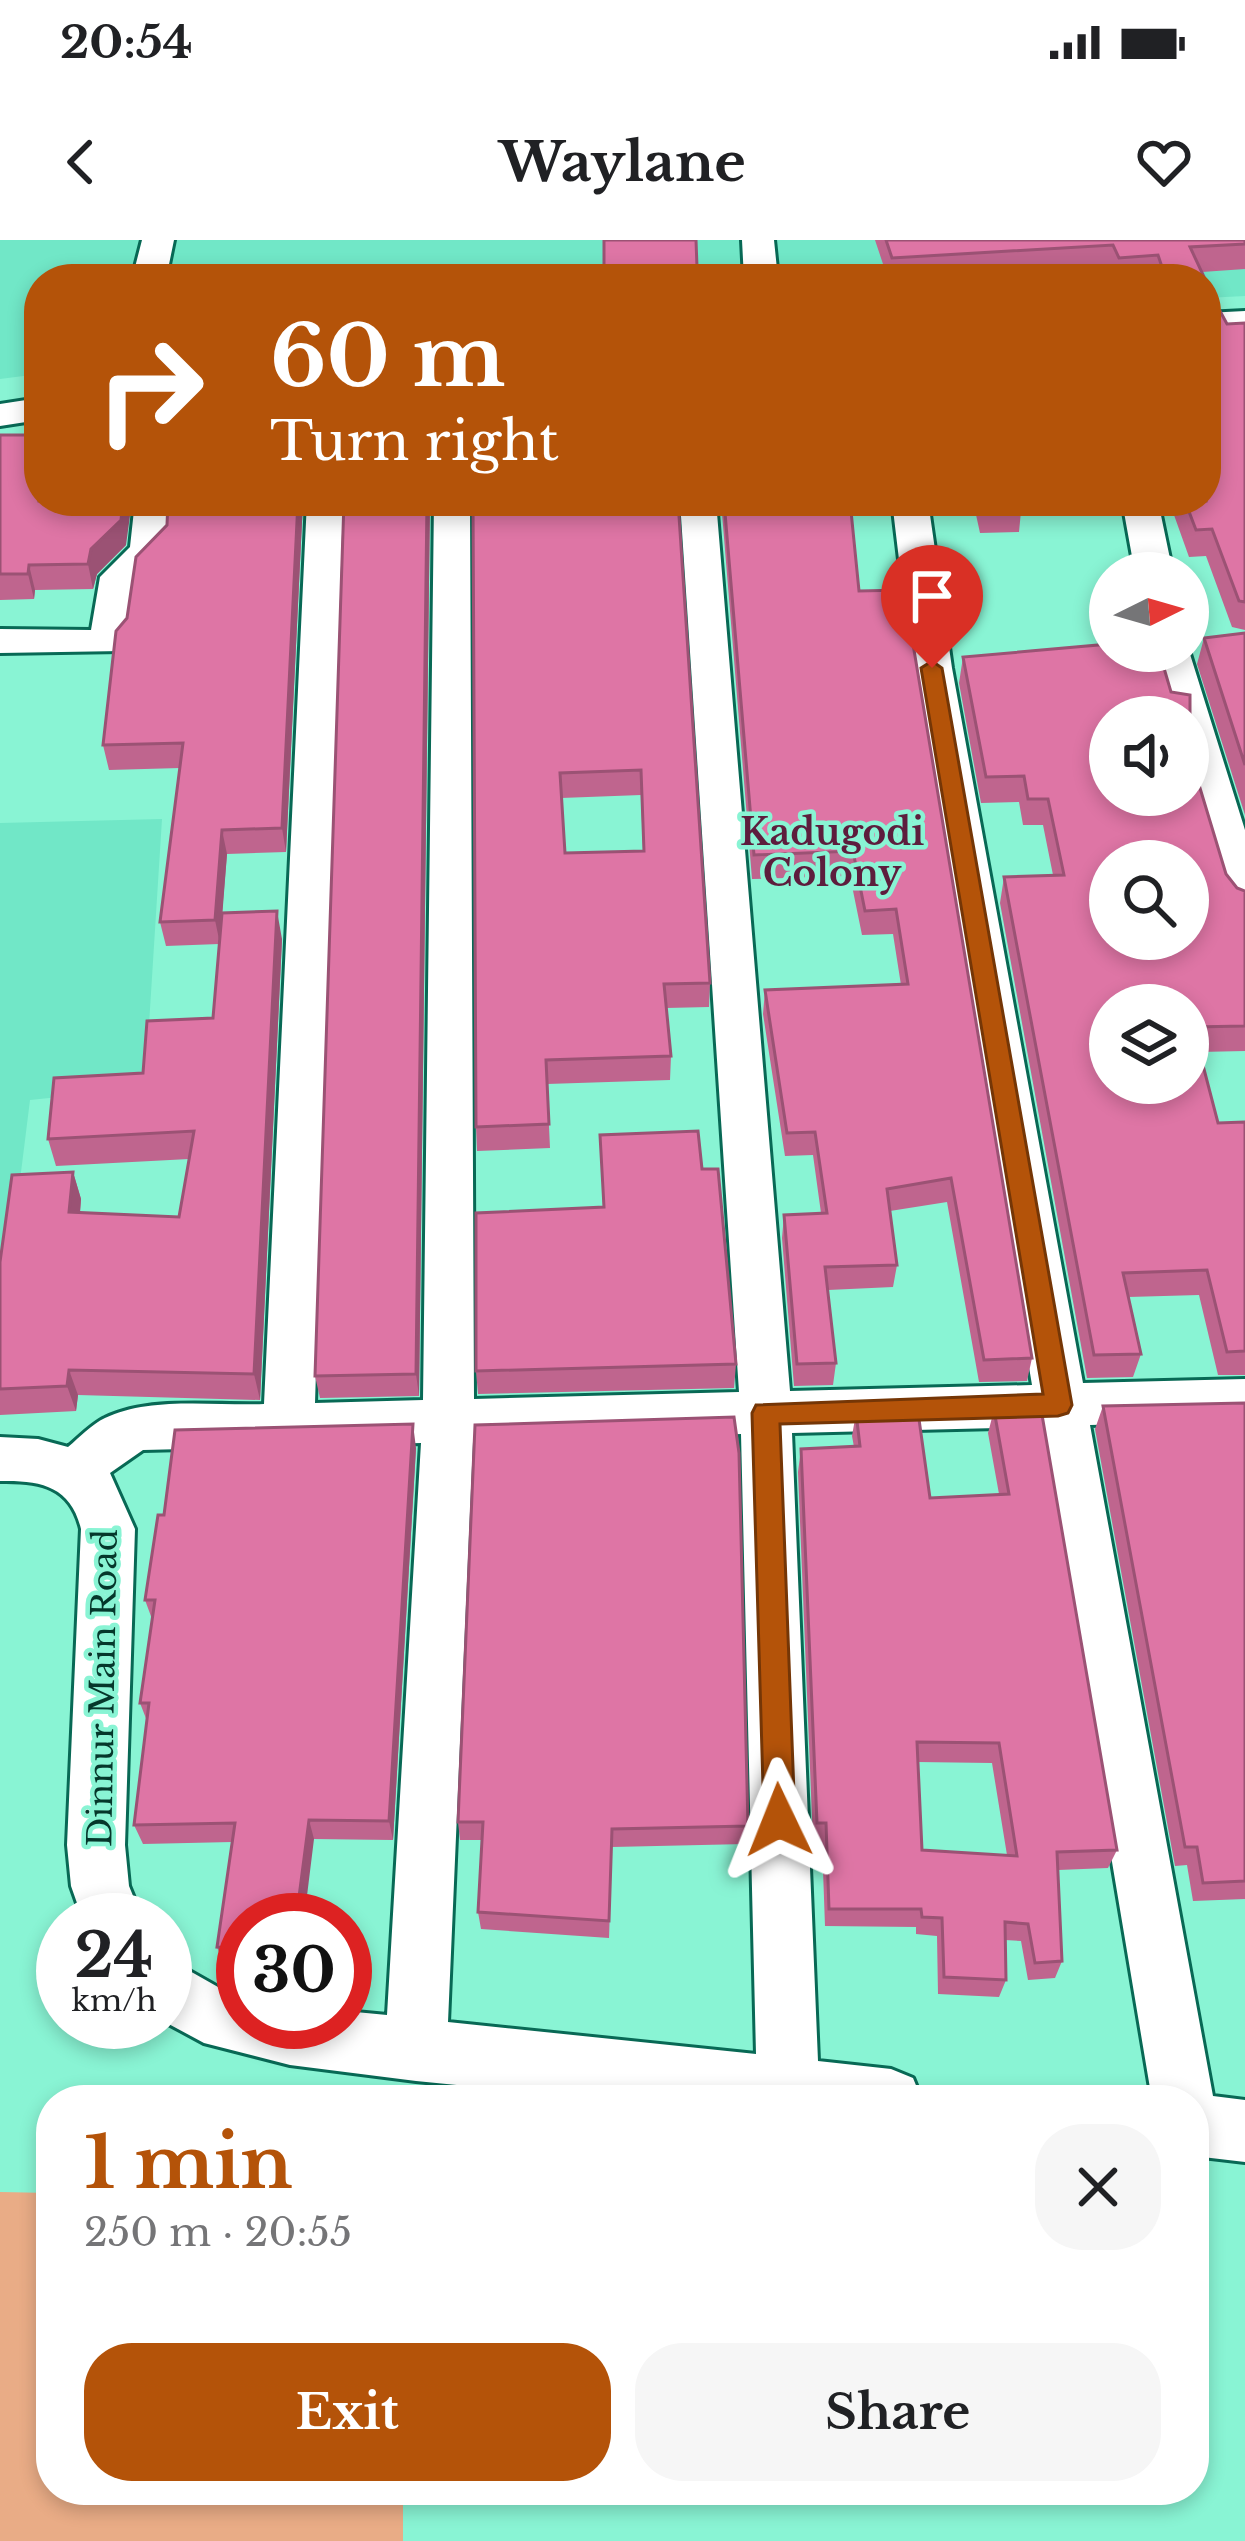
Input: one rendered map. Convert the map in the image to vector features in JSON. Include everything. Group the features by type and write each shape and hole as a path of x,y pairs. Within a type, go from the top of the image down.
{"street":[{"path":"0,641 109,642 119,577 148,550 151,516"},
{"path":"289,1423 324,516"},
{"path":"416,2051 448,1420 452,516"},
{"path":"699,516 766,1413 788,2085"},
{"path":"914,516 955,666 1058,1405 1181,2085"},
{"path":"1142,516 1150,552"},
{"path":"1193,672 1245,899"},
{"path":"0,1459 55,1460 76,1471 120,1434 289,1423 1245,1400"},
{"name":"Dinnur Main Road","path":"76,1471 105,1508 108,1529 96,1845 103,1893"},
{"path":"192,2004 244,2026 416,2051 724,2085"},
{"path":"1209,2127 1245,2131"}],"shaded area":[{"path":"0,240 1245,240 1245,296 1221,297 1221,264 24,264 24,376 0,379"},
{"path":"162,819 145,1088 30,1100 0,1341 0,823"},
{"path":"0,2192 36,2193 36,2505 403,2505 403,2541 0,2541"}],"building":[{"path":"604,240 696,240 697,264 604,264"},
{"path":"886,240 1245,240 1245,244 1190,247 1198,264 1161,264 1158,255 1119,258 1113,245 892,258"},
{"path":"1221,313 1227,324 1245,323 1245,602 1239,601 1212,529 1196,530 1191,516 1221,516"},
{"path":"0,435 24,435 24,516 121,516 121,520 91,549 88,564 29,565 28,574 0,574"},
{"path":"167,516 297,516 282,828 222,830 215,920 160,922 183,743 103,745 116,631 127,618 136,557 167,525"},
{"path":"344,516 427,516 416,1374 315,1376"},
{"path":"473,516 679,516 710,983 664,984 671,1056 546,1060 549,1124 476,1127","holes":["641,770 644,851 565,853 560,773"]},
{"path":"725,516 852,516 859,591 904,590 1032,1358 984,1360 951,1178 887,1189 897,1265 825,1267 836,1363 797,1364 784,1215 827,1213 815,1132 787,1133 765,990 908,984 896,909 865,911 853,851 754,855"},
{"path":"1245,633 1245,765 1209,653 1209,637"},
{"path":"1089,646 1089,672 1165,672 1171,692 1190,695 1089,696 1089,816 1208,816 1226,874 1245,891 1245,1026 1209,1027 1209,984 1089,984 1089,1104 1209,1104 1209,1088 1218,1123 1245,1122 1245,1351 1227,1352 1207,1270 1123,1273 1141,1354 1094,1355 1004,877 1064,875 1048,799 1028,799 1024,776 986,777 963,657"},
{"path":"277,911 254,1374 69,1370 67,1386 0,1389 0,1262 12,1175 73,1172 69,1212 179,1217 194,1131 48,1139 54,1078 143,1073 147,1021 213,1018 222,913"},
{"path":"698,1131 702,1169 718,1169 736,1364 476,1371 476,1213 604,1207 600,1135"},
{"path":"1245,1403 1245,1881 1203,1883 1197,1847 1185,1847 1103,1406"},
{"path":"1041,1409 1117,1850 1057,1852 1062,1961 1035,1963 1028,1924 1005,1922 1006,1980 944,1977 942,1918 922,1917 921,1909 829,1909 826,1823 817,1823 801,1449 860,1446 856,1413 918,1412 930,1498 1009,1494 994,1410","holes":["917,1742 999,1743 1017,1856 922,1850"]},
{"path":"734,1417 739,1453 748,1826 612,1829 609,1921 478,1912 483,1822 458,1822 475,1425"},
{"path":"413,1424 389,1821 309,1820 300,1893 225,1893 235,1823 134,1825 149,1703 140,1703 155,1600 145,1600 158,1515 164,1515 175,1430"}],"district":[{"name":"Kadugodi Colony","path":"832,852"}],"route":[{"path":"779,1820 766,1413 1058,1405 932,668"}]}
